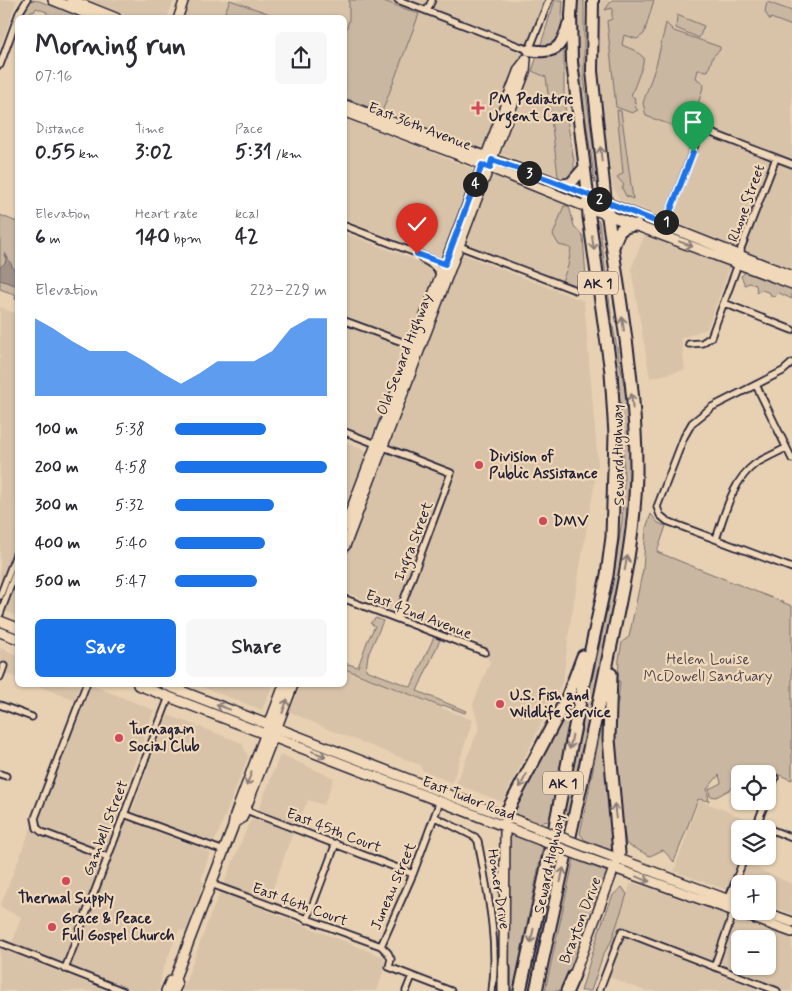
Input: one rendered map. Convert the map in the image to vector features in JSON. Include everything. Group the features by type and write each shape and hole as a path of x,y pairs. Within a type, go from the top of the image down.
{"highway":[{"name":"Seward Highway","path":"520,991 607,575 612,537 615,435 611,372 572,62 572,0"},
{"name":"Seward Highway","path":"536,991 618,611 634,516 636,473 629,373 606,203 592,71 594,0"},
{"path":"528,54 558,48 563,41 571,14"},
{"path":"562,185 571,183 584,168"},
{"path":"613,248 621,229 636,225"},
{"path":"505,821 567,698 582,660 607,575"},
{"path":"616,864 619,853 609,739 610,677 618,611"},
{"path":"502,991 504,968"},
{"path":"568,991 574,975"}],"main road":[{"path":"53,0 90,15"},
{"path":"71,0 108,15"},
{"name":"Old Seward Highway","path":"417,348 459,246 520,69 528,54"},
{"name":"East 36th Avenue","path":"347,109 375,116 487,162 589,208 739,260 792,276"},
{"name":"East 36th Avenue","path":"347,110 487,162 562,185 665,225 792,284"},
{"name":"Old Seward Highway","path":"347,540 380,445 417,348 445,264 487,162"},
{"path":"439,298 446,272 445,264"},
{"name":"Old Seward Highway","path":"347,521 380,445"},
{"path":"0,621 15,627"},
{"path":"0,632 15,638"},
{"name":"East Tudor Road","path":"143,687 440,801 542,830 584,846 616,864 731,905"},
{"name":"East Tudor Road","path":"171,687 452,796 540,840 581,856 616,864 731,902"},
{"path":"234,824 242,818 246,810 283,687"},
{"path":"273,726 292,687"},
{"path":"174,991 176,985 175,978 234,824 235,815 270,735"},
{"name":"Homer Drive","path":"504,968 505,821"},
{"name":"Brayton Drive","path":"574,975 616,864"},
{"path":"776,916 792,922"},
{"name":"East Tudor Road","path":"766,920 792,932"},
{"path":"166,991 170,982 175,978"}],"street":[{"path":"19,13 21,0"},
{"path":"19,13 27,0"},
{"path":"179,15 184,0"},
{"path":"398,0 528,54"},
{"path":"427,11 432,0"},
{"name":"Old Seward Highway","path":"528,54 549,0"},
{"path":"0,65 15,24"},
{"path":"665,225 701,129 792,164"},
{"name":"Rhone Street","path":"689,344 702,343 709,339 724,304 739,260 741,248 776,158"},
{"path":"347,227 445,264"},
{"path":"459,246 575,290"},
{"path":"417,254 433,265 439,272 440,278"},
{"path":"724,304 792,330"},
{"path":"347,322 417,348"},
{"path":"792,363 784,371 712,408 692,423 684,437 657,507 660,515 667,521 792,568"},
{"path":"756,385 792,459"},
{"path":"347,433 380,445"},
{"name":"Ingra Street","path":"380,445 451,473 397,618"},
{"path":"716,539 733,494 745,475 757,463 786,448"},
{"path":"0,596 15,557"},
{"path":"0,614 15,574"},
{"name":"East 42nd Avenue","path":"347,600 484,652"},
{"path":"0,677 4,666"},
{"path":"85,687 35,818 37,828 42,832 108,857"},
{"name":"Gambell Street","path":"66,969 169,697"},
{"path":"0,705 32,717"},
{"name":"Juneau Street","path":"412,976 389,967 391,959 381,946 413,874 440,801"},
{"name":"East 45th Court","path":"246,810 413,874"},
{"path":"124,814 224,851"},
{"name":"Homer Drive","path":"434,817 475,837 478,841 490,907 493,950 492,991"},
{"path":"776,833 792,838"},
{"path":"307,920 336,843"},
{"path":"728,900 742,865"},
{"name":"East 46th Court","path":"211,884 381,946"},
{"path":"714,967 732,920"},
{"path":"599,991 622,931 777,991"},
{"path":"0,943 123,991"},
{"path":"406,991 412,976 451,991"}],"shaded area":[{"path":"0,0 17,0 0,48"},
{"path":"82,0 174,0 168,15 124,15"},
{"path":"189,0 545,0 483,147 479,148 347,100 347,15 184,15"},
{"path":"601,0 792,0 792,270 619,199 613,187 603,120 597,51"},
{"path":"535,61 546,77 558,176 501,154"},
{"path":"347,119 471,168 474,173 443,258 347,221"},
{"path":"495,175 566,204 574,244 569,283 468,244 467,240 488,179"},
{"path":"347,234 420,262 435,273 373,438 347,428"},
{"path":"645,234 730,267 707,329 681,338 685,370 650,378 631,269"},
{"path":"5,253 15,271 15,285 0,280 0,267 5,263 6,259"},
{"path":"462,254 584,301 598,464 570,625 563,681 502,802 456,784 479,728 473,704 490,662 476,641 347,593 347,550 392,441"},
{"path":"0,307 15,313 15,615 0,609"},
{"path":"347,443 364,450 367,455 347,506"},
{"path":"0,648 15,654 15,677 0,671"},
{"path":"347,671 473,720 452,783 422,770 420,765 330,730 290,712 299,687 347,687"},
{"path":"41,687 79,687 74,700"},
{"path":"90,687 96,687 154,710 116,816 210,852 201,880 204,882 186,931 179,930 162,972 159,991 134,991 12,943 21,917 0,907 31,827 38,817"},
{"path":"202,687 272,687 262,710"},
{"path":"168,715 242,743 248,757 216,839 212,843 131,813"},
{"path":"282,755 334,778 324,805 308,800 290,841 265,910 384,957 385,966 377,991 182,991 210,916 250,821 255,819 279,757"},
{"path":"699,800 749,820 731,820 731,865 749,865 772,875 731,875 731,892 674,871"},
{"path":"776,877 792,884 792,914 776,908"},
{"path":"634,883 731,916 731,920 742,920 772,930 731,930 731,975 776,975 776,932 792,937 792,991 772,991 759,986 757,991 645,991 601,974 630,885"},
{"path":"0,949 80,980 107,991 0,991"}],"green space":[{"path":"30,0 39,1 78,15 46,15 47,12 36,8 29,15 23,15"},
{"path":"230,0 270,14 269,15 224,15"},
{"path":"349,0 381,0 419,14 382,112 347,99 347,27 349,21"},
{"path":"555,0 563,0 562,23 555,40 542,49 540,47"},
{"path":"577,0 584,0 584,77 598,182 595,183 579,69"},
{"path":"612,0 654,0 644,34 637,39 624,35 622,45 636,51 644,58 631,96 635,98 634,102 637,103 635,107 638,110 632,113 616,107 607,21 612,19 612,8 605,10"},
{"path":"767,2 792,11 792,26 771,18 770,20 765,12"},
{"path":"677,15 704,26 699,38 676,28"},
{"path":"666,23 674,31 720,47 720,50 713,56 708,71 698,70 696,78 704,84 691,128 682,129 646,116 643,103 657,62"},
{"path":"564,48 564,101 574,161 574,172 568,178 561,179 558,176 546,77 532,71 537,56"},
{"path":"617,110 621,111 633,199 626,196 622,188 624,185 617,177 623,173"},
{"path":"564,206 569,206 574,226 583,236 586,278 579,286 562,281 568,266 571,248 559,245 553,235"},
{"path":"0,215 15,221 15,295 0,289"},
{"path":"596,220 599,221 612,321 628,406 630,456 628,501 623,556 565,832 560,829 612,587 622,521 624,480 622,417"},
{"path":"746,272 792,289 792,299 779,293 775,297 762,290 757,292 756,285 749,283 745,285 741,276"},
{"name":"Helen Louise McDowell Sanctuary","path":"651,514 658,523 666,526 657,552 792,606 792,780 776,774 776,765 731,765 731,789 716,797 710,796 709,789 721,783 719,775 707,789 709,801 698,799 674,862 663,850 650,856 626,844 612,743 614,705 618,702 620,682 618,680 619,659 622,642 629,637 643,569 646,528"},
{"path":"376,618 383,621 368,655 366,670 411,687 434,637 440,640 417,691 466,711 465,713 443,705 442,707 347,670 347,664 358,667 375,626 370,623"},
{"path":"578,680 549,821 538,823 511,812"},
{"path":"606,704 607,781 614,851 585,840 580,834"},
{"path":"510,834 543,846 513,991 506,991 509,881 508,838"},
{"path":"556,850 561,852 532,991 526,991"},
{"path":"574,858 609,873 563,991 545,991"},
{"path":"622,887 627,894 611,942 603,955 591,991 581,991 600,928 613,895"}],"place":[{"name":"PM Pediatric Urgent Care","path":"478,108"},
{"name":"Division of Public Assistance","path":"479,465"},
{"name":"DMV","path":"543,521"},
{"name":"U.S. Fish and Wildlife Service","path":"500,704"},
{"name":"Turnagain Social Club","path":"119,738"},
{"name":"Thermal Supply","path":"66,881"},
{"name":"Grace & Peace Full Gospel Church","path":"52,927"}],"route":[{"path":"417,254 445,264 482,165 490,168 492,160 550,180 665,225 693,152"}]}
